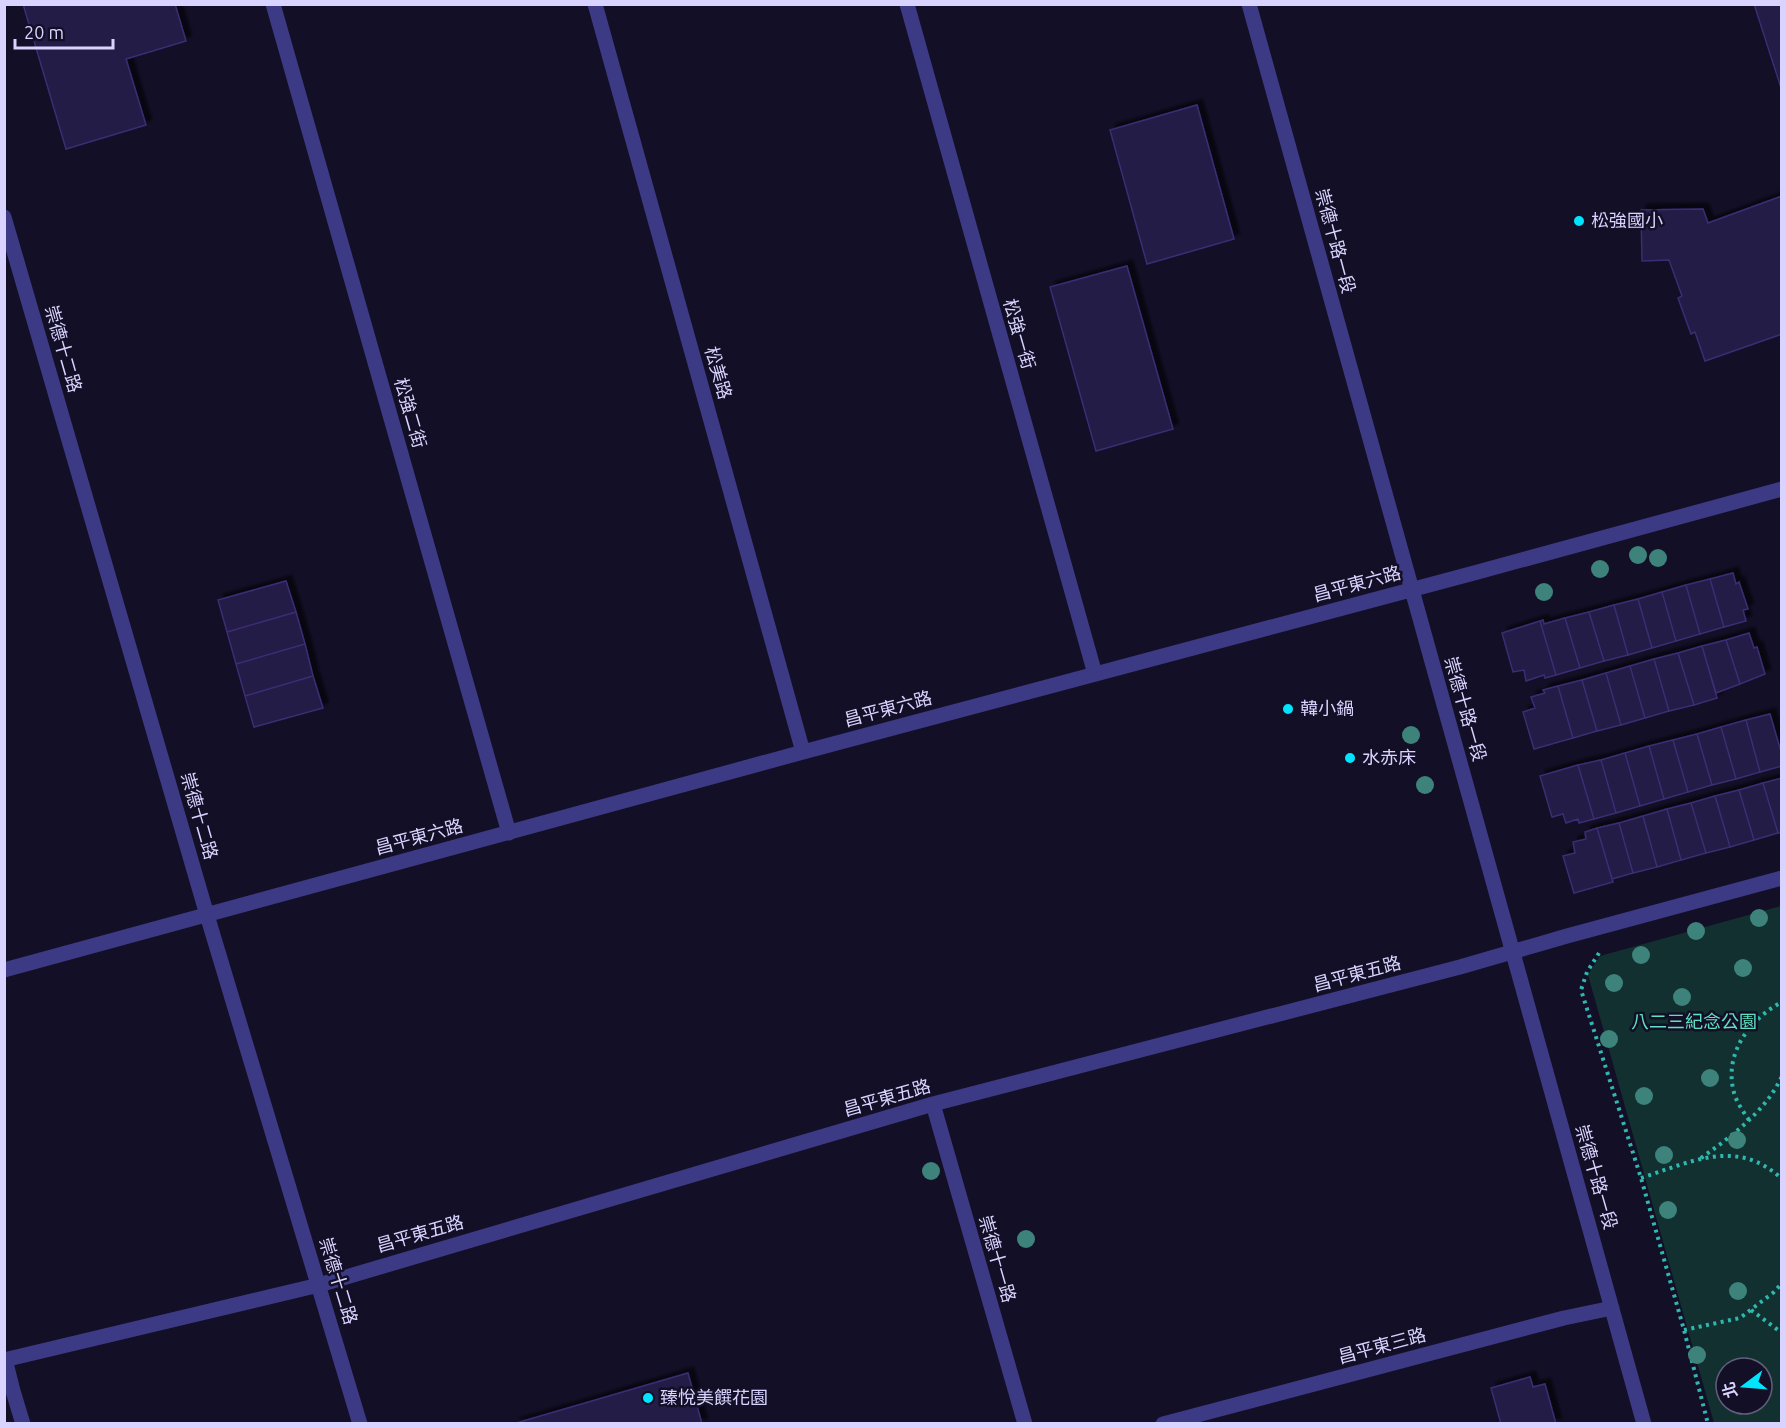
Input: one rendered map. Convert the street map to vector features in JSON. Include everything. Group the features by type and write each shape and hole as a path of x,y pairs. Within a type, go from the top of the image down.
{"street":[{"name":"松強二街","path":"273,4 509,833"},
{"name":"松美路","path":"595,4 803,752"},
{"name":"松強一街","path":"907,4 1095,674"},
{"name":"崇德十路一段","path":"1249,4 1644,1424"},
{"name":"崇德十二路","path":"4,217 207,915 360,1424"},
{"name":"昌平東六路","path":"4,970 1782,489"},
{"name":"昌平東五路","path":"5,1360 319,1285 933,1104 1512,952 1782,878"},
{"name":"崇德十一路","path":"933,1104 1025,1424"},
{"name":"昌平東三路","path":"1162,1424 1564,1318 1612,1308"},
{"path":"5,1360 23,1424"}],"path":[{"path":"1581,990 1641,1178 1708,1424"},
{"path":"1749,1120 1735,1096 1732,1063 1739,1041 1756,1020 1782,1002"},
{"path":"1699,1160 1726,1141 1749,1120 1777,1087 1782,1076"},
{"path":"1641,1178 1699,1160 1720,1156 1743,1156 1782,1179"},
{"path":"1684,1330 1740,1318 1782,1283"},
{"path":"1751,1310 1782,1333"}],"green space":[{"name":"八二三紀念公園","path":"1781,906 1781,1423 1714,1423 1588,975 1600,956"}],"building":[{"path":"23,4 175,4 186,41 126,59 146,125 66,149"},
{"path":"1754,4 1782,4 1782,91"},
{"path":"1197,105 1234,239 1147,264 1110,130"},
{"path":"1782,196 1782,334 1705,361 1695,332 1691,334 1678,298 1682,296 1669,260 1642,261 1641,210 1703,209 1708,223"},
{"path":"1127,266 1173,429 1096,451 1050,287"},
{"path":"1733,573 1736,584 1739,582 1748,609 1743,610 1746,621 1724,627 1710,579"},
{"path":"1710,579 1724,627 1700,634 1686,585"},
{"path":"286,581 296,612 227,632 218,600"},
{"path":"1686,585 1700,634 1676,641 1662,592"},
{"path":"1662,592 1676,641 1652,648 1638,599"},
{"path":"1638,599 1652,648 1628,655 1614,605"},
{"path":"1614,605 1628,655 1604,661 1589,612"},
{"path":"296,612 305,644 236,664 227,632"},
{"path":"1589,612 1604,661 1580,668 1565,618"},
{"path":"1565,618 1580,668 1556,675 1540,621 1543,620 1544,624"},
{"path":"1540,621 1556,675 1545,678 1544,675 1526,681 1524,670 1513,672 1502,633"},
{"path":"1749,633 1754,648 1757,647 1765,674 1740,684 1726,640"},
{"path":"1726,640 1740,684 1716,693 1702,646"},
{"path":"305,644 313,676 245,696 236,664"},
{"path":"1702,646 1717,698 1694,705 1678,653"},
{"path":"1678,653 1694,705 1669,711 1654,659"},
{"path":"1654,659 1669,711 1645,718 1630,666"},
{"path":"1630,666 1645,718 1621,725 1606,673"},
{"path":"1606,673 1621,725 1597,731 1582,680"},
{"path":"313,676 323,708 254,727 245,696"},
{"path":"1582,680 1597,731 1573,738 1558,686"},
{"path":"1558,686 1573,738 1534,749 1523,712 1535,708 1531,697 1545,693 1543,690"},
{"path":"1770,714 1782,755 1782,766 1760,772 1746,720"},
{"path":"1746,720 1760,772 1736,779 1721,727"},
{"path":"1721,727 1736,779 1712,785 1697,734"},
{"path":"1697,734 1712,785 1688,792 1673,740"},
{"path":"1673,740 1688,792 1664,799 1649,746"},
{"path":"1649,746 1664,799 1640,806 1625,753"},
{"path":"1625,753 1640,806 1616,813 1601,760"},
{"path":"1601,760 1616,813 1594,819 1578,765"},
{"path":"1578,765 1594,819 1579,823 1578,819 1566,823 1563,814 1552,817 1540,776"},
{"path":"1782,778 1782,833 1778,833 1763,783"},
{"path":"1763,783 1778,833 1754,840 1739,790"},
{"path":"1739,790 1754,840 1730,847 1715,796"},
{"path":"1715,796 1730,847 1706,853 1691,803"},
{"path":"1691,803 1706,853 1681,860 1667,809"},
{"path":"1667,809 1681,860 1657,867 1643,816"},
{"path":"1643,816 1657,867 1633,873 1619,823"},
{"path":"1619,823 1633,873 1612,879 1597,828"},
{"path":"1597,828 1613,882 1574,893 1563,856 1575,853 1573,842 1586,839 1585,832"},
{"name":"臻悅美饌花園","path":"688,1373 702,1424 513,1424"},
{"path":"1530,1377 1533,1387 1545,1384 1556,1424 1501,1424 1491,1388"}],"place":[{"name":"松強國小","path":"1579,221"},
{"name":"韓小鍋","path":"1288,709"},
{"name":"水赤床","path":"1350,758"},
{"name":"臻悅美饌花園","path":"648,1398"}]}
